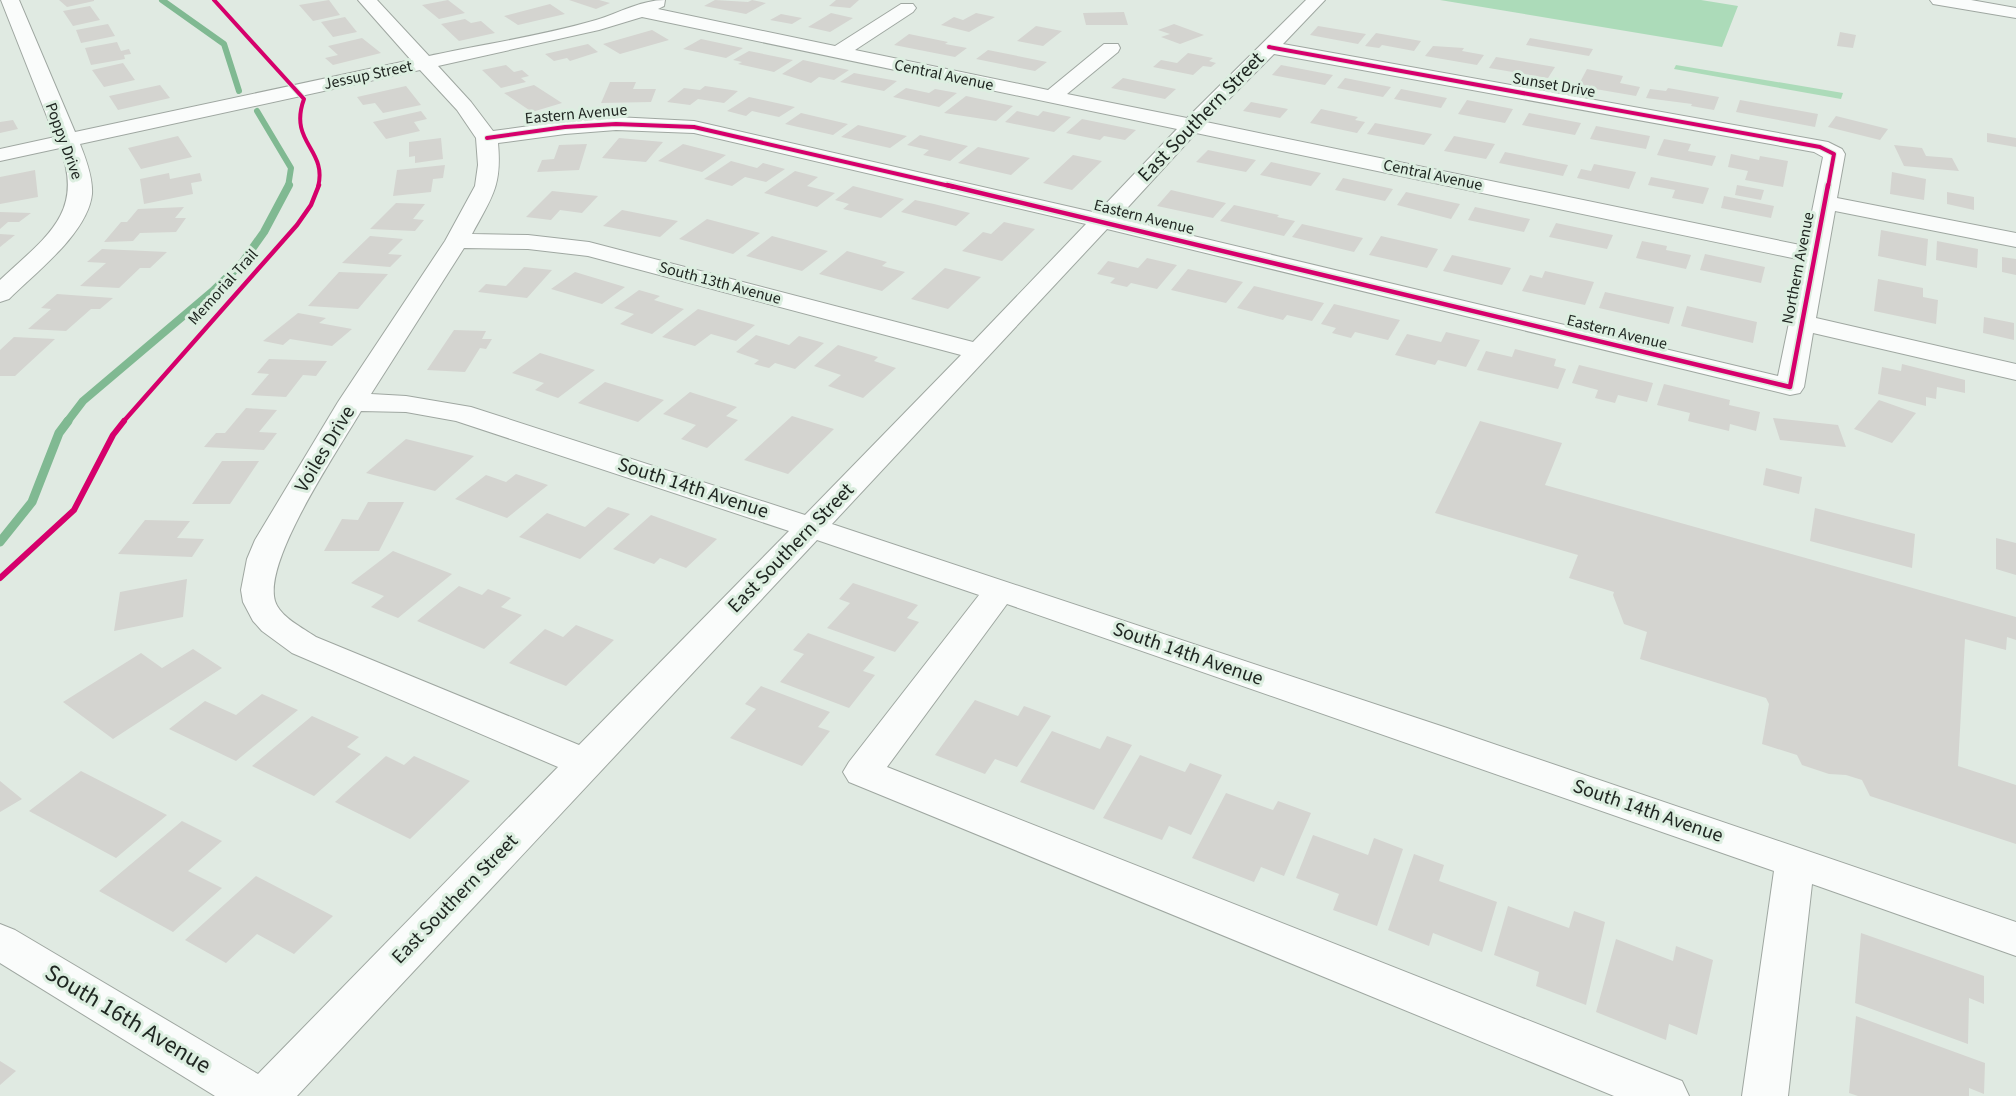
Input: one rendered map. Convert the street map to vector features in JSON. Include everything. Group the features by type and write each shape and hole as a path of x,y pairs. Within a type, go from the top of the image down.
{"street":[{"name":"Poppy Drive","path":"0,294 64,231 79,202 81,179 10,0"},
{"path":"367,0 464,106 487,138"},
{"name":"Jessup Street","path":"0,155 599,24 641,11 662,0"},
{"name":"East Southern Street","path":"267,1096 979,352 1192,124 1316,0"},
{"path":"1939,0 2016,14"},
{"path":"837,53 907,8"},
{"name":"Central Avenue","path":"641,11 1814,255"},
{"name":"Sunset Drive","path":"1269,47 1820,147 1834,154"},
{"path":"1051,97 1111,48"},
{"name":"Eastern Avenue","path":"487,138 595,123 646,122 694,127 1102,221 1790,387"},
{"name":"Voiles Drive","path":"487,138 489,165 486,186 458,241 352,402 271,540 261,562 256,596 262,610 273,624 304,645 585,763"},
{"name":"Northern Avenue","path":"1790,387 1834,154"},
{"path":"1824,201 2016,240"},
{"name":"South 13th Avenue","path":"458,241 528,242 589,249 979,352"},
{"path":"1801,322 2016,372"},
{"name":"South 14th Avenue","path":"352,402 406,404 461,413 811,526 1795,861 2016,939"},
{"path":"1000,591 862,772 1665,1096"},
{"path":"1765,1096 1795,861"},
{"name":"South 16th Avenue","path":"0,942 255,1096"}],"green space":[{"path":"1440,0 1701,0 1738,6 1722,47"},
{"path":"1676,65 1843,93 1841,99 1674,69"}],"building":[{"path":"59,0 94,0 94,1 67,7"},
{"path":"329,0 340,15 313,21 299,5"},
{"path":"448,0 465,13 439,19 422,5"},
{"path":"569,0 599,0 610,3 596,9"},
{"path":"715,0 748,2 752,0 766,3 746,14 704,6"},
{"path":"836,0 859,0 850,8 829,6"},
{"path":"550,4 565,14 518,25 504,16"},
{"path":"90,6 100,20 73,26 63,11"},
{"path":"1124,12 1128,25 1086,25 1083,13"},
{"path":"831,13 853,18 830,32 808,27"},
{"path":"976,13 995,17 969,32 941,25 954,17 963,20"},
{"path":"781,14 802,18 792,24 770,20"},
{"path":"345,17 357,32 333,37 321,22"},
{"path":"465,19 471,23 481,21 495,33 459,41 441,24"},
{"path":"108,24 115,36 81,43 76,30"},
{"path":"1174,24 1204,35 1180,44 1161,37 1170,34 1158,30"},
{"path":"1036,26 1062,31 1043,46 1017,41"},
{"path":"1318,26 1366,34 1358,44 1310,35"},
{"path":"652,30 669,40 620,54 603,44"},
{"path":"1840,32 1856,35 1853,48 1837,46"},
{"path":"1376,33 1421,41 1414,51 1382,45 1379,48 1365,46"},
{"path":"909,34 967,48 955,57 894,45"},
{"path":"362,38 381,53 333,65 325,58 338,55 328,46"},
{"path":"1530,38 1593,49 1589,56 1526,45"},
{"path":"701,39 743,48 726,58 683,49"},
{"path":"117,42 121,51 129,49 131,54 124,55 125,59 91,65 85,48"},
{"path":"588,44 598,52 570,61 567,58 554,61 545,54"},
{"path":"1433,46 1464,48 1462,51 1484,55 1477,65 1425,56"},
{"path":"988,50 1047,62 1035,71 976,59"},
{"path":"749,51 793,60 774,72 738,64 742,62 733,60"},
{"path":"1188,53 1213,58 1209,61 1216,63 1211,67 1203,66 1193,75 1153,67 1161,60 1177,63"},
{"path":"1496,57 1555,67 1548,78 1489,68"},
{"path":"803,60 849,70 834,80 819,77 811,83 782,74"},
{"path":"123,63 135,80 104,87 92,70"},
{"path":"506,65 514,72 522,70 529,76 521,78 526,82 501,88 482,70"},
{"path":"1281,65 1333,75 1325,85 1272,75"},
{"path":"1587,69 1623,76 1620,83 1640,87 1636,96 1578,86"},
{"path":"854,73 897,81 884,91 840,82"},
{"path":"1123,78 1176,89 1165,99 1111,88"},
{"path":"1345,78 1391,87 1383,97 1337,88"},
{"path":"610,82 636,82 633,89 656,89 651,102 601,103"},
{"path":"160,85 170,98 118,110 109,96"},
{"path":"534,85 562,103 532,112 504,93"},
{"path":"406,86 421,105 383,113 375,103 363,105 357,97"},
{"path":"705,86 738,91 724,103 698,99 690,105 667,102 684,88 700,90"},
{"path":"906,88 929,93 935,89 957,93 939,107 893,97"},
{"path":"1668,88 1719,97 1714,110 1691,106 1692,104 1646,98 1650,89 1666,91"},
{"path":"1401,89 1447,98 1441,108 1394,99"},
{"path":"966,96 1013,106 996,121 944,113"},
{"path":"749,97 795,107 779,117 752,111 746,116 727,111"},
{"path":"1467,100 1513,109 1505,123 1458,114"},
{"path":"1740,100 1818,114 1815,127 1736,112"},
{"path":"1251,102 1288,109 1280,118 1243,111"},
{"path":"1321,109 1358,117 1355,120 1365,122 1357,133 1310,123"},
{"path":"421,111 427,119 414,122 420,131 386,139 373,122"},
{"path":"1017,111 1038,116 1043,111 1071,117 1054,132 1005,122"},
{"path":"801,113 848,124 833,135 785,124"},
{"path":"1529,113 1581,123 1575,135 1522,125"},
{"path":"1836,116 1888,129 1880,140 1828,127"},
{"path":"1082,119 1136,130 1125,140 1104,136 1100,140 1066,133"},
{"path":"13,120 18,129 0,133 0,122"},
{"path":"1375,123 1432,134 1424,145 1367,134"},
{"path":"858,125 907,136 890,148 841,137"},
{"path":"1596,126 1650,136 1646,149 1590,139"},
{"path":"1987,133 2016,138 2016,147 1987,142"},
{"path":"920,135 968,146 950,161 923,155 929,150 907,145"},
{"path":"178,136 192,157 141,169 128,148"},
{"path":"1454,136 1495,144 1486,159 1444,151"},
{"path":"441,138 443,159 415,163 415,156 409,157 409,142"},
{"path":"619,138 663,142 646,162 602,158"},
{"path":"1664,139 1691,144 1688,151 1716,156 1712,166 1657,155"},
{"path":"587,144 579,170 537,172 542,160 554,159 559,145"},
{"path":"683,144 726,155 702,172 658,161"},
{"path":"1894,145 1922,148 1926,156 1952,158 1959,171 1904,166"},
{"path":"978,147 1030,158 1011,175 958,163"},
{"path":"1208,150 1256,160 1246,172 1196,162"},
{"path":"1505,152 1568,165 1563,176 1499,163"},
{"path":"1731,154 1759,160 1760,156 1788,161 1783,187 1745,180 1748,171 1728,167"},
{"path":"1073,155 1102,161 1072,190 1043,183"},
{"path":"731,161 757,168 763,163 785,169 766,182 745,177 732,186 704,179"},
{"path":"1271,162 1321,173 1311,186 1260,175"},
{"path":"1594,164 1636,172 1629,189 1577,178 1581,169 1591,171"},
{"path":"445,165 443,178 433,179 431,192 393,196 397,170"},
{"path":"35,170 38,197 0,204 0,177"},
{"path":"795,171 818,177 807,186 835,193 817,207 764,193"},
{"path":"1892,172 1926,179 1924,200 1890,194"},
{"path":"169,173 170,179 200,173 202,181 191,183 193,194 144,204 140,179"},
{"path":"1651,177 1709,188 1703,204 1672,198 1675,190 1648,185"},
{"path":"1343,178 1393,189 1385,201 1335,190"},
{"path":"1737,185 1764,190 1761,200 1735,195"},
{"path":"853,186 904,199 881,218 843,209 849,204 835,200"},
{"path":"1171,190 1226,203 1213,218 1157,206"},
{"path":"552,191 598,196 582,213 560,210 551,220 526,217"},
{"path":"1406,192 1460,204 1451,219 1397,205"},
{"path":"1947,192 1974,197 1974,210 1947,204"},
{"path":"1724,196 1774,206 1771,218 1721,208"},
{"path":"915,200 970,213 956,226 901,212"},
{"path":"396,203 425,204 413,219 424,220 415,231 370,229"},
{"path":"1234,205 1295,221 1284,236 1220,221"},
{"path":"184,207 175,218 186,218 176,232 140,233 133,241 104,242 121,222 127,222 138,209"},
{"path":"1475,207 1530,219 1524,232 1468,220"},
{"path":"622,210 678,221 660,237 603,226"},
{"path":"0,212 31,213 19,222 8,222 0,229"},
{"path":"707,219 760,233 733,254 679,239"},
{"path":"1004,222 1035,229 1002,261 962,251 983,232 991,234"},
{"path":"1556,223 1613,235 1607,249 1549,237"},
{"path":"1302,224 1363,238 1354,252 1292,237"},
{"path":"1881,230 1928,239 1926,266 1878,256"},
{"path":"0,234 15,235 0,247"},
{"path":"370,236 403,239 388,254 402,255 390,267 342,263"},
{"path":"772,236 828,251 802,271 746,256"},
{"path":"1381,236 1438,249 1427,268 1369,255"},
{"path":"1642,241 1667,246 1666,250 1691,255 1686,269 1636,258"},
{"path":"1937,241 1978,249 1977,268 1936,260"},
{"path":"102,249 167,252 150,268 140,268 119,288 80,286 106,263 87,262"},
{"path":"847,251 887,262 882,266 905,272 882,291 819,274"},
{"path":"1705,254 1765,267 1761,283 1700,270"},
{"path":"1452,255 1511,268 1502,285 1443,271"},
{"path":"2002,257 2016,259 2016,275 2002,272"},
{"path":"1147,258 1177,265 1157,289 1131,283 1127,287 1110,283 1115,278 1097,274 1108,261 1138,268"},
{"path":"524,267 552,270 527,298 478,292 486,284 506,286"},
{"path":"945,268 981,277 948,309 911,299"},
{"path":"1188,269 1243,282 1226,303 1171,290"},
{"path":"1545,271 1594,282 1585,305 1522,291 1530,275 1542,278"},
{"path":"339,272 388,274 358,309 308,306"},
{"path":"575,272 625,287 602,304 551,289"},
{"path":"1878,279 1923,288 1923,297 1938,300 1936,324 1874,311"},
{"path":"1254,286 1324,303 1312,321 1287,315 1283,320 1237,308"},
{"path":"639,290 660,296 654,300 684,309 652,334 620,324 634,314 614,308"},
{"path":"1605,292 1674,307 1669,324 1599,308"},
{"path":"57,294 113,298 100,309 91,309 66,331 28,329 51,309 41,308"},
{"path":"1334,304 1400,320 1388,340 1355,332 1351,338 1332,333 1336,328 1321,324"},
{"path":"1687,306 1757,322 1753,343 1681,326"},
{"path":"698,309 755,325 736,341 711,334 695,346 662,337"},
{"path":"298,313 326,318 319,323 352,329 332,346 290,339 283,345 263,341"},
{"path":"1984,317 2014,323 2014,340 1983,333"},
{"path":"454,330 486,331 482,339 492,339 486,349 480,348 465,372 427,370"},
{"path":"1446,332 1480,340 1466,367 1438,360 1435,365 1395,355 1407,334 1441,342"},
{"path":"756,335 789,345 799,336 824,343 795,369 775,363 769,368 754,364 759,360 736,352"},
{"path":"14,337 55,339 15,376 0,376 0,350"},
{"path":"838,345 878,357 874,361 896,368 863,398 828,386 841,375 814,366"},
{"path":"1515,349 1556,359 1554,366 1566,369 1558,389 1477,370 1486,351 1512,357"},
{"path":"540,353 595,370 558,398 535,390 544,383 512,373"},
{"path":"269,359 327,361 316,376 303,375 286,397 251,395 269,374 257,373"},
{"path":"1902,364 1965,380 1965,393 1937,387 1936,399 1926,397 1926,406 1878,394 1882,367 1901,371"},
{"path":"1579,365 1653,383 1647,402 1618,395 1615,403 1595,398 1598,390 1572,383"},
{"path":"605,382 664,400 638,422 578,403"},
{"path":"1664,384 1730,400 1729,405 1760,412 1756,431 1730,424 1729,431 1688,421 1690,413 1657,405"},
{"path":"690,392 737,407 726,416 738,420 707,448 681,439 696,425 663,414"},
{"path":"1879,400 1916,413 1892,443 1854,429"},
{"path":"246,408 277,410 259,432 277,433 264,450 204,447 216,433 225,433"},
{"path":"792,416 834,429 788,474 744,460"},
{"path":"1773,418 1838,425 1846,447 1780,440"},
{"path":"1480,421 1562,443 1545,485 2016,617 2016,640 2007,637 2006,650 1965,639 1958,766 2016,785 2016,844 1870,796 1862,780 1846,775 1829,774 1802,765 1797,755 1762,744 1769,704 1766,698 1640,659 1647,632 1624,624 1613,595 1614,592 1569,578 1578,555 1435,513"},
{"path":"406,439 474,456 435,491 366,473"},
{"path":"222,461 259,461 230,504 192,504"},
{"path":"1766,468 1802,477 1799,494 1763,485"},
{"path":"516,474 548,485 507,518 455,499 486,475 506,482"},
{"path":"368,502 404,502 379,551 324,551 342,519 358,520"},
{"path":"608,507 630,514 580,559 519,537 547,513 585,527"},
{"path":"1815,508 1915,534 1912,568 1810,541"},
{"path":"651,515 717,539 686,568 660,558 654,564 613,549"},
{"path":"145,520 190,521 177,538 204,539 192,557 118,554"},
{"path":"1996,538 2016,543 2016,575 1996,569"},
{"path":"393,551 452,574 398,618 371,607 384,596 351,583"},
{"path":"187,579 183,617 114,631 120,592"},
{"path":"853,583 918,605 907,618 919,622 895,652 827,628 850,603 839,599"},
{"path":"459,586 482,595 488,589 511,598 501,607 522,615 484,649 417,621"},
{"path":"576,625 614,640 566,686 509,663 545,629 563,637"},
{"path":"808,633 875,657 863,671 875,675 849,708 780,682 804,654 793,650"},
{"path":"193,649 222,668 113,739 63,702 141,653 162,668"},
{"path":"761,686 830,712 818,727 830,731 802,766 730,738 756,709 745,704"},
{"path":"262,694 298,710 236,761 169,729 205,701 236,715"},
{"path":"975,700 1018,716 1024,706 1051,716 1017,767 995,759 985,774 935,755"},
{"path":"312,716 359,737 347,747 361,754 314,796 252,766"},
{"path":"1052,731 1100,749 1107,736 1132,745 1094,810 1020,782"},
{"path":"1140,755 1185,772 1190,763 1222,775 1191,835 1169,826 1162,840 1103,818"},
{"path":"386,756 404,765 414,756 470,781 410,839 335,802"},
{"path":"81,771 167,815 116,858 29,811"},
{"path":"0,781 22,799 0,812"},
{"path":"1226,793 1273,810 1278,801 1311,813 1284,876 1261,867 1254,882 1192,858"},
{"path":"182,821 222,841 188,871 222,888 173,932 99,891"},
{"path":"1313,835 1368,855 1374,838 1403,849 1377,926 1333,910 1339,894 1296,878"},
{"path":"1414,854 1444,865 1439,881 1497,902 1482,952 1433,933 1429,946 1388,930"},
{"path":"256,876 333,916 294,954 257,934 226,963 185,940"},
{"path":"1508,906 1569,928 1574,911 1605,922 1586,1005 1536,986 1539,972 1494,955"},
{"path":"1861,933 1984,976 1984,1004 1969,998 1968,1044 1855,1003"},
{"path":"1616,939 1673,961 1676,946 1713,960 1697,1035 1669,1024 1666,1040 1596,1012"},
{"path":"1856,1016 1985,1063 1984,1094 1969,1088 1969,1096 1858,1096 1849,1093"},
{"path":"0,1061 16,1071 0,1085"}],"waterway":[{"path":"162,0 224,44 239,91"},
{"path":"257,111 291,168 288,187"},
{"path":"67,422 83,401 214,290 242,263 264,232 288,187"},
{"path":"0,542 32,502 59,433 68,421"}],"cycle path":[{"name":"Memorial Trail","path":"0,578 74,510 113,435 134,407 289,235 316,196 320,179 319,166 299,125 299,113 304,99 214,0"},
{"path":"487,138 590,125 642,123 694,127 1102,221 1790,387 1834,154 1820,147 1269,47"}]}
